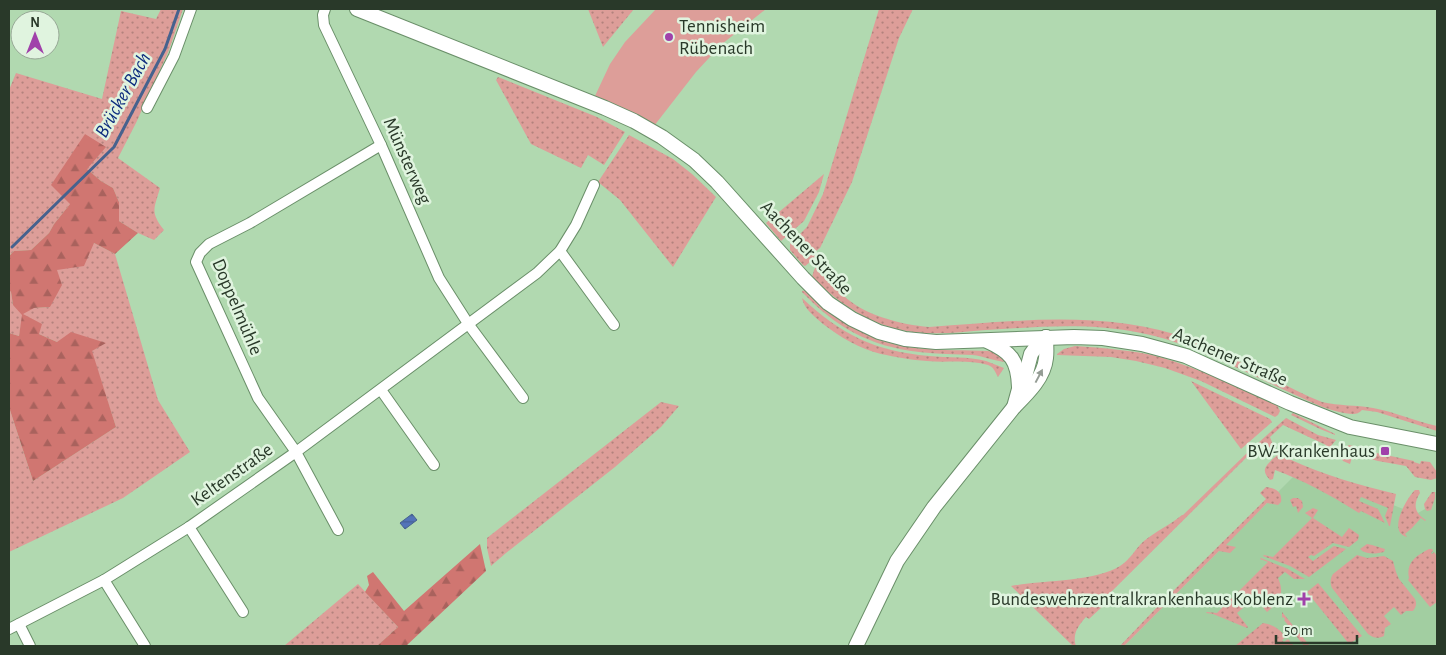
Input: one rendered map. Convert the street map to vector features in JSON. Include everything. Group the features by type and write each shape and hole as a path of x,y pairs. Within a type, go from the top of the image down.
{"main road":[{"name":"Aachener Straße","path":"356,9 605,108 634,121 662,137 694,160 717,182 828,303 852,319 879,332 906,339 936,342 1046,337 1103,338 1136,343 1186,356 1290,403 1350,427 1437,444"},
{"path":"1014,408 1033,350 1046,337"},
{"path":"856,646 897,561 934,507 1035,384 1043,370 1046,358 1046,337"},
{"path":"987,341 999,346 1012,357 1017,371 1019,389"}],"street":[{"path":"147,108 174,56 191,9"},
{"name":"Münsterweg","path":"325,9 323,15 324,25 381,145 439,278 469,325"},
{"name":"Doppelmühle","path":"296,452 258,398 196,262 200,253 209,244 250,223 381,145"},
{"name":"Keltenstraße","path":"9,629 104,580 189,527 296,452 469,325 537,273 560,250 576,225 594,185"},
{"path":"560,250 614,325"},
{"path":"469,325 523,398"},
{"path":"381,390 434,466"},
{"name":"Keltenstraße","path":"296,452 338,530"},
{"name":"Keltenstraße","path":"189,527 243,612"},
{"path":"104,580 144,646"},
{"path":"19,624 30,646"}],"shaded area":[{"path":"161,9 183,9 169,50 118,158 160,188 154,210 164,230 154,240 119,221 119,202 113,188 87,169 85,134 70,204 49,233 31,250 9,253 9,90 16,73 102,99 121,11 156,19"},
{"path":"588,9 634,9 603,47"},
{"path":"656,9 766,9 722,44 696,72 654,126 595,96 610,64 625,42"},
{"path":"879,9 913,9 899,38 852,182 820,248 816,251 814,259 805,266 790,250 790,244 807,227 823,194"},
{"path":"498,77 597,117 625,132 604,165 588,155 581,168 531,144 496,80"},
{"path":"629,135 673,159 716,197 673,267 620,200 598,182"},
{"path":"824,174 819,192 804,221 781,241 766,223"},
{"path":"94,243 115,254 158,400 190,452 123,498 9,552 9,407 33,481 116,427 91,351 105,343 57,342 39,334 23,315 19,336 9,333 9,290 13,305 34,308 50,307 57,270"},
{"path":"816,267 824,267 826,269 833,283 851,302 883,318 929,327 1028,320 1062,320 1127,324 1160,330 1209,347 1322,402 1381,410 1437,426 1437,431 1377,412 1362,410 1352,414 1326,408 1190,347 1141,333 1083,326 941,333 900,330 872,320 834,296 812,277"},
{"path":"807,290 853,326 868,335 884,341 901,346 936,350 988,351 998,353 1010,362 972,355 919,352 869,340 828,316 802,292"},
{"path":"802,298 831,322 860,339 875,345 909,354 979,359 1004,368 998,377 992,367 981,363 921,361 873,352 850,342 823,324 807,309"},
{"path":"1075,346 1139,353 1174,361 1272,401 1280,411 1275,417 1201,381 1165,368 1111,357 1057,355 1064,349"},
{"path":"1191,381 1270,419 1272,422 1241,449"},
{"path":"661,402 679,406 661,427 615,467 491,566 487,538"},
{"path":"1293,413 1335,434 1335,435 1291,415"},
{"path":"1286,418 1318,435 1336,440 1331,446 1329,455 1323,454 1326,445 1283,425 1270,437 1273,445 1269,450 1257,447 1100,603 1103,606 1089,619 1086,617 1076,630 1076,646 1073,646 1011,586 1082,578 1120,566 1144,541 1183,515"},
{"path":"1349,445 1353,446 1353,448 1414,461 1420,464 1421,461 1430,462 1437,472 1437,478 1431,480 1415,477 1406,466 1353,454 1350,464 1343,461 1340,456 1341,450"},
{"path":"1290,449 1294,451 1289,459 1302,465 1342,479 1396,494 1390,526 1385,516 1388,508 1361,497 1359,501 1378,509 1385,523 1361,511 1359,513 1318,489 1275,470 1273,479 1270,480 1265,472 1266,466 1283,452"},
{"name":"Bundeswehrzentralkrankenhaus Koblenz","path":"1301,469 1411,512 1418,513 1425,509 1435,492 1437,492 1437,646 1124,646"},
{"path":"1266,487 1275,489 1281,495 1281,502 1278,505 1267,503 1226,545 1236,547 1230,553 1219,551 1124,646 1120,646 1266,499 1260,493"},
{"path":"1415,490 1419,490 1420,493 1416,501 1417,511 1426,520 1421,518 1405,534 1407,537 1401,534 1398,522 1407,500"},
{"path":"1432,492 1435,492 1435,498 1431,510 1427,511 1424,504"},
{"path":"1298,498 1302,501 1303,507 1298,513 1296,506 1293,507 1290,500"},
{"path":"1313,508 1318,510 1313,518 1342,537 1349,528 1359,535 1358,540 1349,547 1333,543 1314,556 1308,557 1313,561 1334,546 1346,549 1309,577 1290,566 1263,556 1273,557 1312,518 1305,513"},
{"path":"1367,544 1385,549 1384,552 1374,554 1360,549"},
{"path":"1429,549 1432,549 1431,553 1434,552 1437,556 1437,602 1430,607 1408,580 1409,568 1413,560"},
{"path":"1357,555 1367,558 1384,556 1393,561 1399,579 1416,601 1413,611 1406,611 1401,615 1394,607 1384,616 1391,624 1385,628 1384,636 1382,637 1376,638 1368,634 1331,586 1333,574"},
{"path":"1261,558 1288,569 1305,579 1294,579 1285,572 1278,578 1281,589 1280,597 1267,612 1255,598 1237,613 1247,628 1206,613 1217,613 1268,562"},
{"path":"1318,583 1362,636 1349,644 1307,592"},
{"path":"358,584 398,627 377,646 284,646"},
{"path":"1282,612 1310,646 1304,646 1285,619 1282,618"},
{"path":"1263,623 1279,630 1286,637 1282,640 1284,642 1288,639 1294,646 1235,646"}],"green space":[{"path":"85,134 106,147 87,169 113,188 119,202 119,221 138,233 115,254 94,243 84,266 57,270 62,285 50,307 34,308 23,314 42,324 39,334 57,342 71,332 106,343 92,351 116,427 33,481 9,407 9,333 19,336 22,315 13,305 9,290 9,256 14,251 31,250 49,233 70,204 51,185"},
{"path":"480,544 486,571 406,646 377,646 398,627 365,592 369,585 367,576 373,572 404,611"}],"water":[{"path":"412,514 417,520 405,529 400,523"}],"waterway":[{"name":"Brücker Bach","path":"12,247 114,147 165,49 179,9"}],"place":[{"name":"Tennisheim Rübenach","path":"669,37"},
{"name":"BW-Krankenhaus","path":"1385,451"},
{"name":"Bundeswehrzentralkrankenhaus Koblenz","path":"1304,599"}]}
